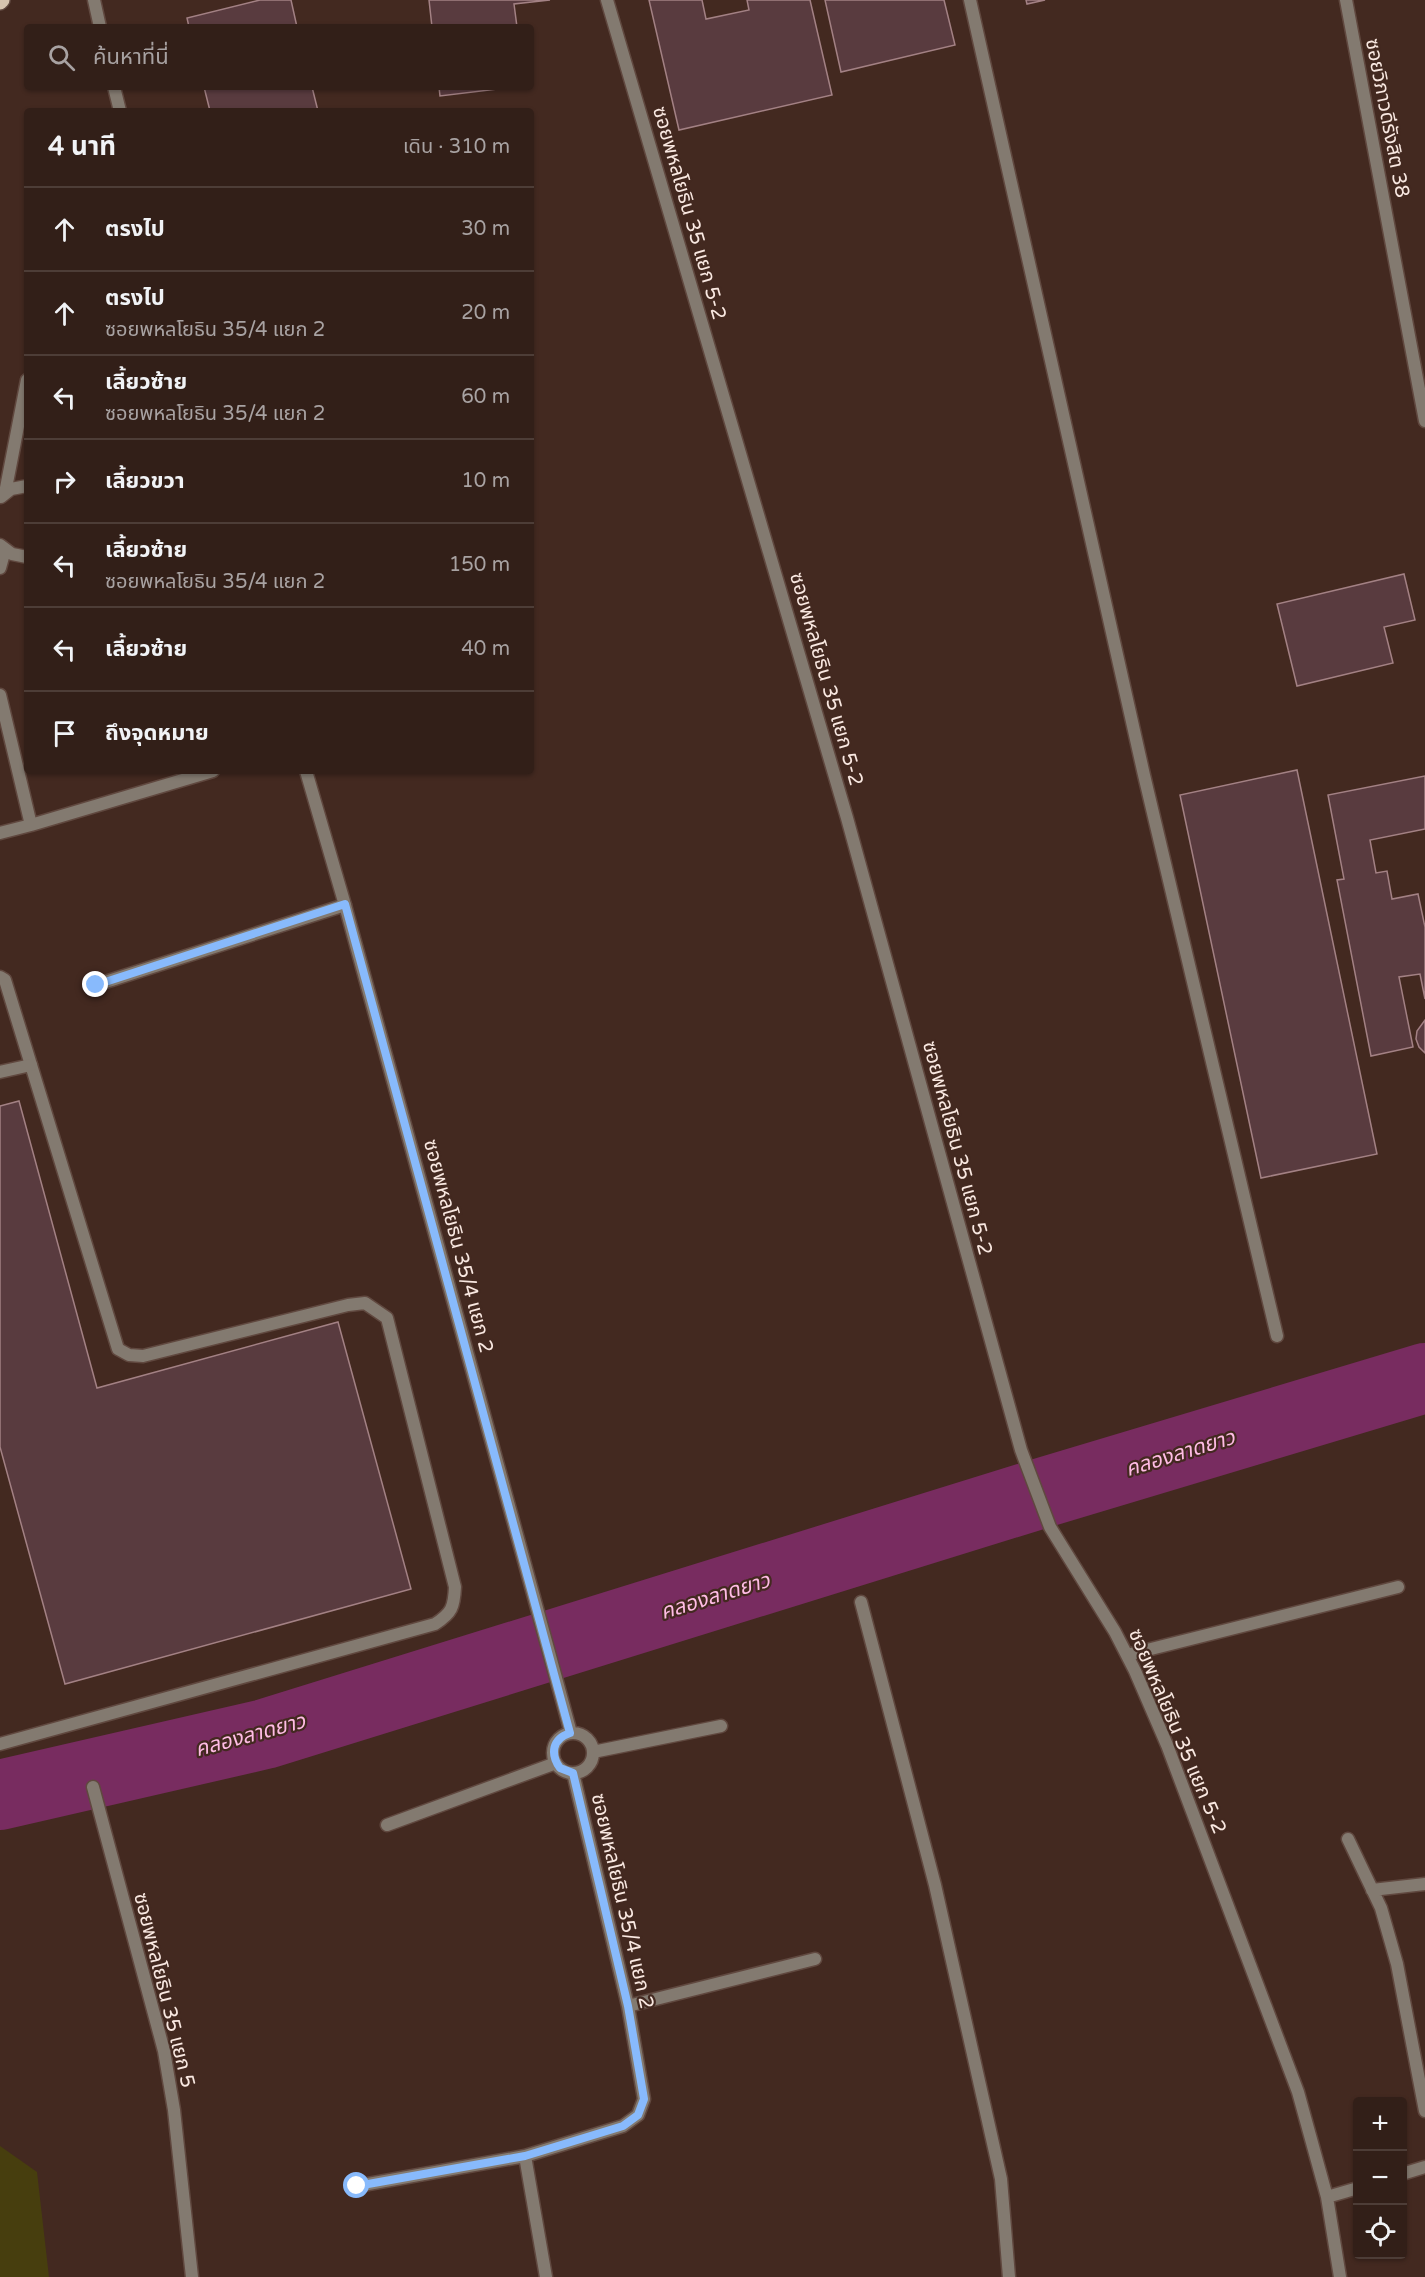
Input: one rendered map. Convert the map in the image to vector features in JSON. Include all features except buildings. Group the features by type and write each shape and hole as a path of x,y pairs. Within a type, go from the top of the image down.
{"street":[{"path":"94,0 99,24"},
{"name":"ซอยพหลโยธิน 35 แยก 5-2","path":"607,0 847,818 1021,1450 1050,1527 1115,1632 1167,1745 1298,2092 1327,2197 1341,2277"},
{"path":"970,0 1142,763 1277,1336"},
{"name":"ซอยวิภาวดีรังสิต 38","path":"1346,0 1425,421"},
{"path":"115,90 119,108"},
{"path":"3,495 24,394"},
{"path":"3,495 18,486 24,486"},
{"path":"0,568 3,548 24,557"},
{"path":"0,695 31,825"},
{"path":"0,832 203,774"},
{"name":"ซอยพหลโยธิน 35/4 แยก 2","path":"307,774 345,904 570,1733"},
{"path":"96,985 345,904"},
{"path":"0,977 5,980 118,1349 129,1355 143,1356 348,1305 365,1303 387,1318 455,1587 454,1604 447,1615 435,1624 0,1744"},
{"path":"0,1072 31,1065"},
{"path":"1127,1655 1398,1587"},
{"path":"861,1602 935,1885 1001,2179 1009,2277"},
{"path":"593,1752 721,1726"},
{"path":"577,1732 584,1736 592,1746 593,1752 585,1769 573,1773 560,1768 553,1757 555,1744 559,1738 570,1733 577,1732"},
{"path":"387,1825 556,1763"},
{"name":"ซอยพหลโยธิน 35/4 แยก 2","path":"357,2186 525,2156 623,2126 638,2115 644,2099 628,2006 573,1773"},
{"name":"ซอยพหลโยธิน 35 แยก 5","path":"93,1787 164,2051 174,2110 192,2277"},
{"path":"1348,1839 1381,1908 1397,1964 1425,2111"},
{"path":"1372,1890 1425,1884"},
{"path":"628,2006 815,1959"},
{"path":"525,2156 546,2277"},
{"path":"1407,2172 1425,2167"},
{"path":"1327,2197 1353,2189"}],"shaded area":[{"path":"0,2146 37,2172 49,2277 0,2277"}],"waterway":[{"name":"คลองลาดยาว","path":"0,1795 265,1734 1042,1493 1425,1378"}],"route":[{"path":"96,985 345,904 570,1733 559,1738 553,1750 553,1757 560,1768 573,1773 628,2006 644,2099 638,2115 623,2126 525,2156 357,2186"}]}
